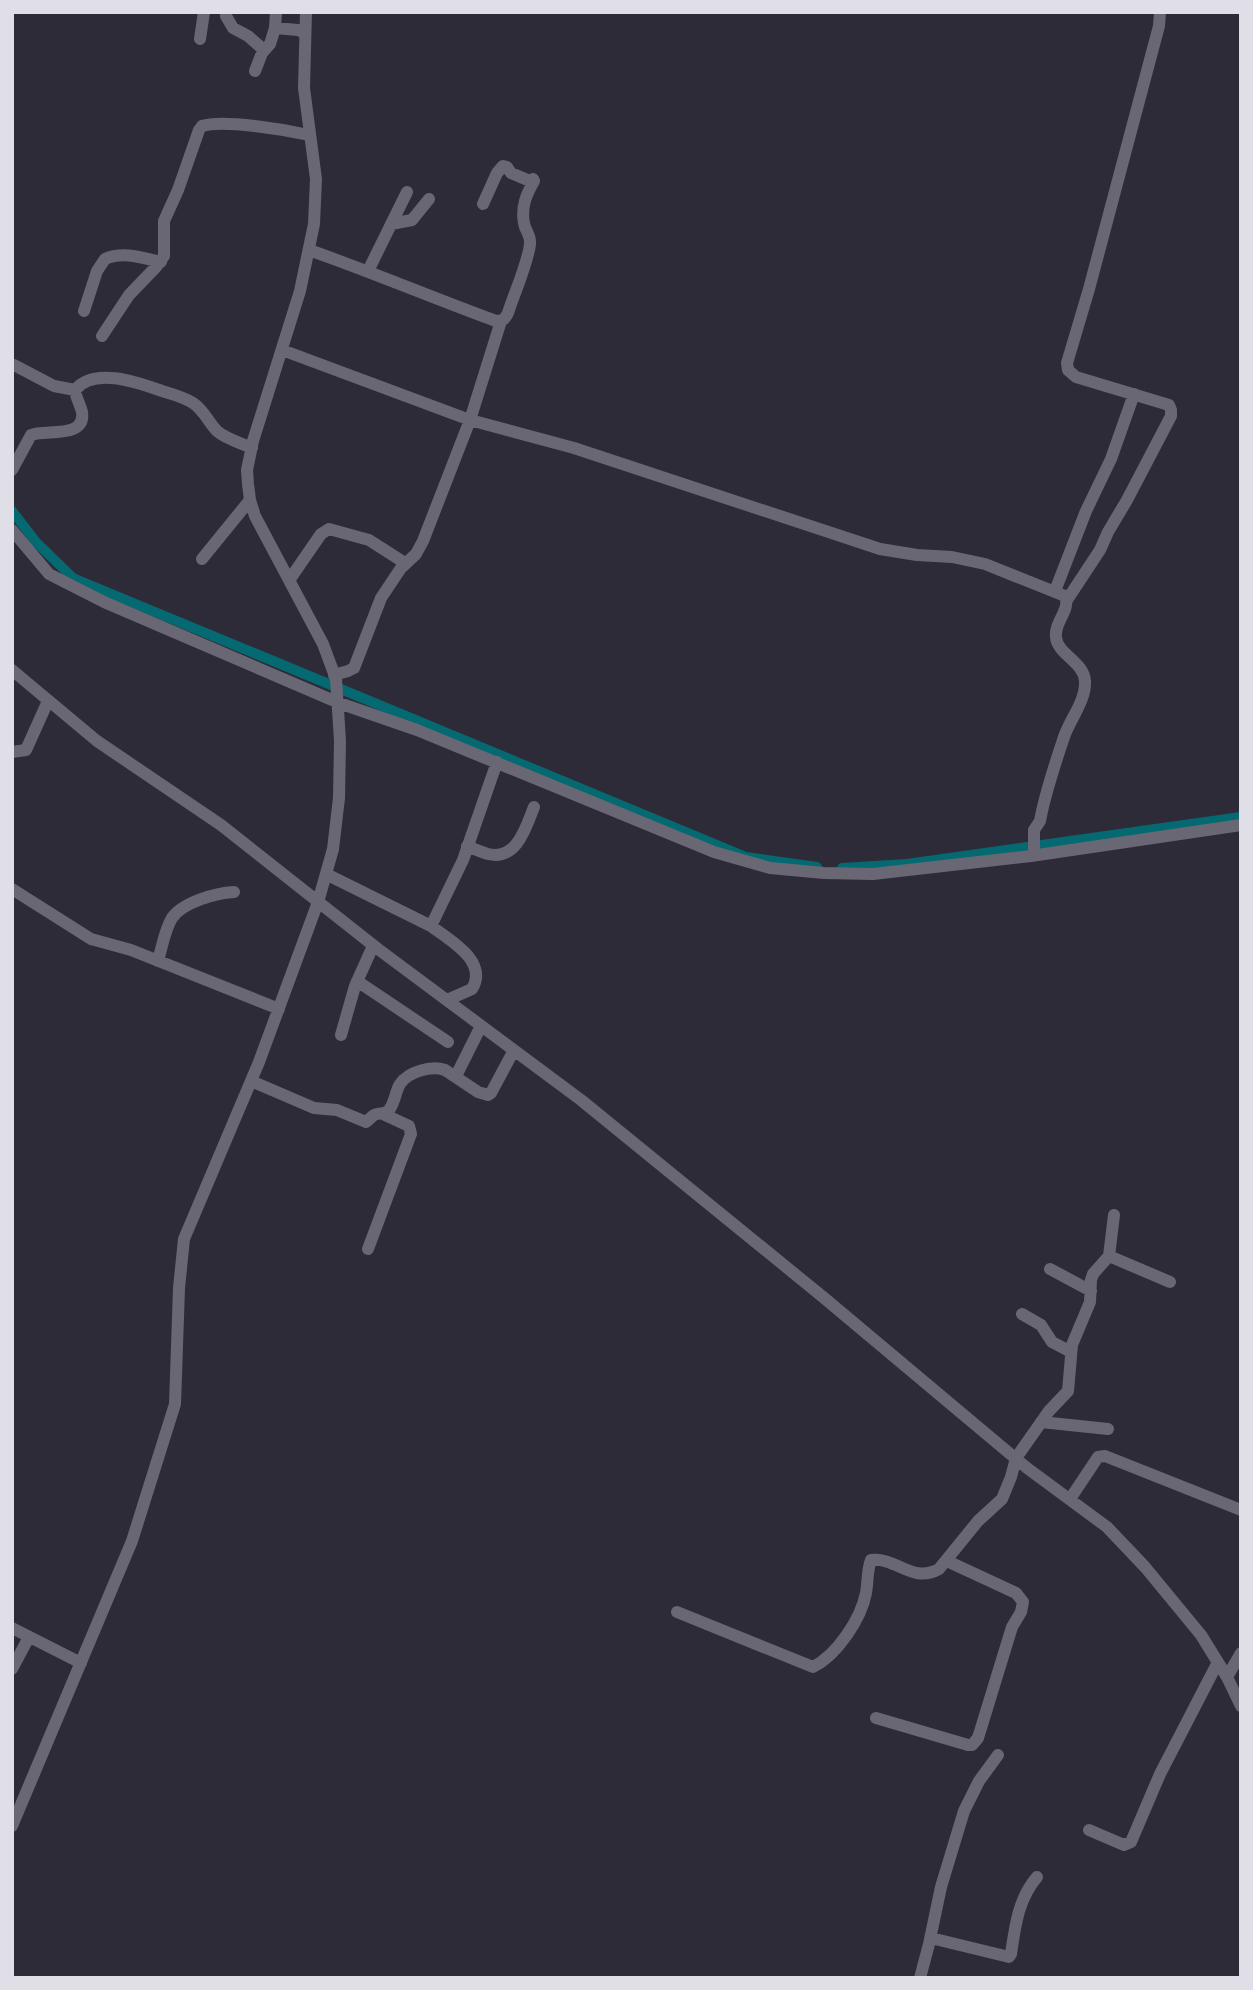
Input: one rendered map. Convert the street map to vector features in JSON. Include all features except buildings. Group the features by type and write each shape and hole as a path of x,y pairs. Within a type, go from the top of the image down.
{"street":[{"path":"200,39 204,12"},
{"path":"255,71 264,50 270,44 275,29 276,12"},
{"path":"12,1826 132,1541 175,1404 179,1288 184,1239 279,1009 318,902 333,849 337,824 340,741 335,677 323,644 255,516 250,500 247,470 251,447 300,291 316,200 316,179 304,88 306,12"},
{"path":"1032,854 1034,830 1040,821 1064,736 1085,688 1082,669 1055,637 1067,600 1100,550 1171,416 1169,405 1076,377 1068,370 1067,363 1138,108 1159,26 1160,12"},
{"path":"226,16 233,28 248,36 264,50"},
{"path":"275,29 305,33"},
{"path":"102,336 130,295 161,262 165,250 164,221 202,126 214,124 269,128 309,135"},
{"path":"335,677 354,668 382,598 423,541 470,420 501,321 508,313 529,248 530,236 524,227 523,205 533,179 530,181 511,173 503,166 496,173 483,204"},
{"path":"368,271 407,192"},
{"path":"391,224 412,220 429,199"},
{"path":"309,250 424,295 501,321"},
{"path":"84,310 97,271 105,259 124,255 161,262"},
{"path":"282,349 470,420 574,448 880,549 969,560 995,567 1055,591 1067,600"},
{"path":"14,365 54,386 75,390"},
{"path":"75,390 84,382 113,377 146,385 195,404 219,434 251,447"},
{"path":"12,470 31,435 38,432 66,431 79,426 82,414 75,390"},
{"path":"1055,591 1134,394"},
{"path":"202,559 250,500"},
{"path":"290,579 321,534 329,529 369,540 405,563"},
{"path":"12,530 49,574 168,630 714,852 771,869 873,874 1241,825"},
{"path":"12,670 97,741 221,825 373,946 581,1100 824,1297 1016,1458 1107,1527 1187,1616 1218,1661 1240,1704"},
{"path":"12,752 26,750 48,701"},
{"path":"431,926 457,873 497,762"},
{"path":"467,846 491,855 503,854 522,837 534,807"},
{"path":"326,874 431,926 472,959 476,970 472,989 447,1000"},
{"path":"12,889 91,939 131,950 279,1009"},
{"path":"158,961 171,920 181,909 216,894 234,892"},
{"path":"341,1035 357,981 373,946"},
{"path":"357,981 448,1042"},
{"path":"456,1076 481,1026"},
{"path":"383,1114 392,1106 401,1082 428,1069 439,1068 478,1092 488,1095 514,1050"},
{"path":"251,1081 314,1108 337,1110 363,1122 369,1121 374,1115 383,1114 409,1126 411,1133 368,1249"},
{"path":"677,1612 813,1667 836,1650 857,1615 866,1594 871,1560 892,1563 920,1575 939,1569 978,1521 1002,1499 1016,1458 1041,1422 1068,1391 1074,1336 1090,1302 1093,1274 1109,1256 1114,1215"},
{"path":"1109,1256 1170,1282"},
{"path":"1050,1269 1091,1291"},
{"path":"1022,1314 1041,1325 1052,1342 1071,1352"},
{"path":"1041,1422 1108,1429"},
{"path":"1070,1499 1098,1457 1105,1456 1241,1510"},
{"path":"876,1718 968,1745 972,1745 978,1738 1023,1602 1016,1593 947,1561"},
{"path":"12,1628 81,1663"},
{"path":"12,1669 29,1637"},
{"path":"1227,1677 1241,1653"},
{"path":"1089,1830 1124,1845 1131,1842 1160,1774 1218,1661"},
{"path":"920,1978 941,1887 964,1811 979,1781 998,1755"},
{"path":"931,1938 1010,1956 1020,1906 1025,1893 1037,1877"}],"waterway":[{"path":"12,511 36,542 73,578 746,857 817,867"},
{"path":"842,868 907,864 1241,817"}]}
